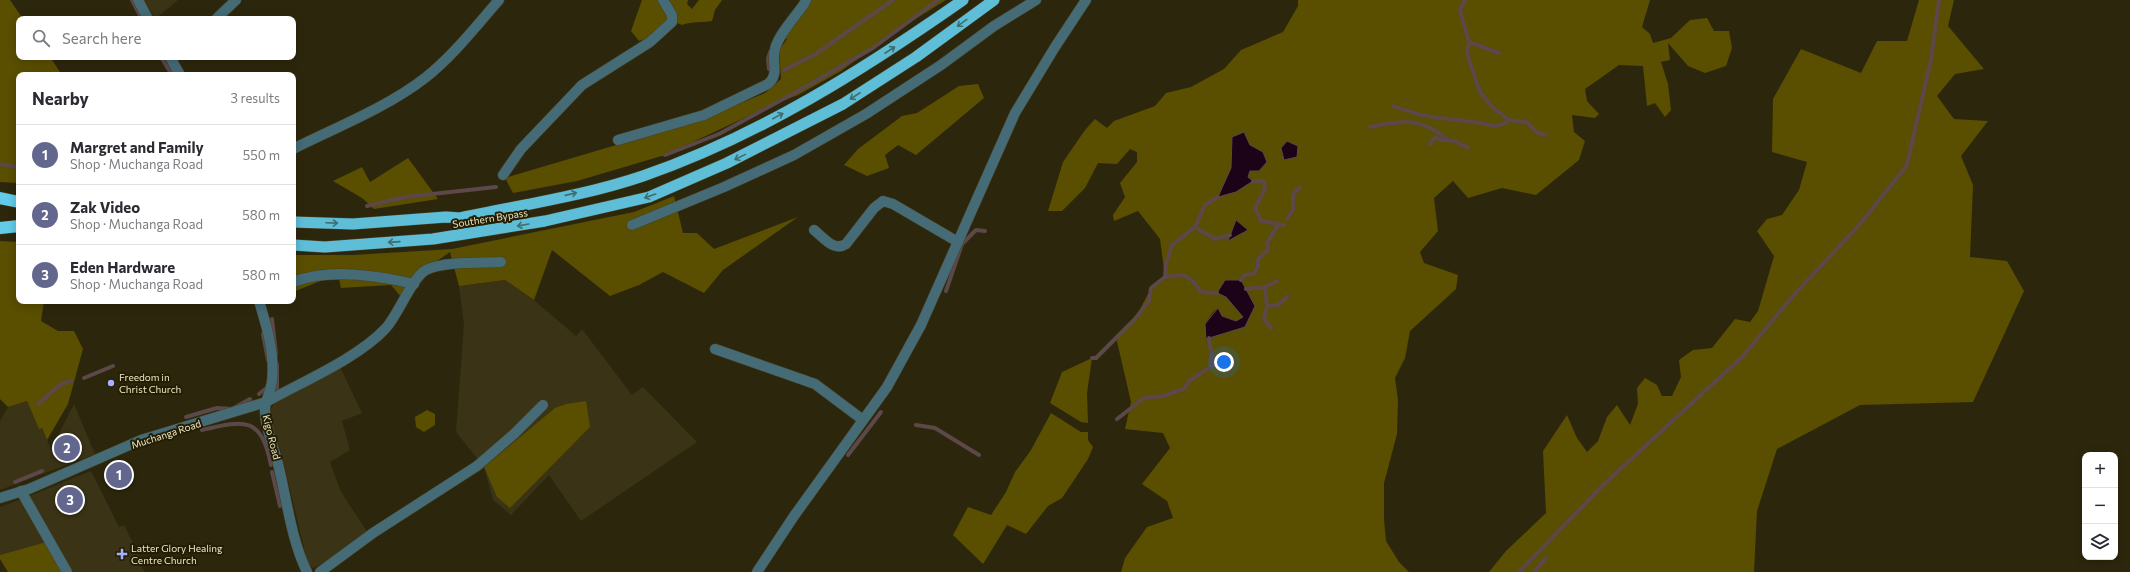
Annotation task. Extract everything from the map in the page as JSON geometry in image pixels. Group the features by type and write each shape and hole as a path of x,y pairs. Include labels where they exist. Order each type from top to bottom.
{"highway":[{"name":"Southern Bypass","path":"296,222 353,224 446,217 460,218 606,186 641,176 680,162 760,126 835,86 896,47 963,0"},
{"name":"Southern Bypass","path":"296,245 325,247 400,242 478,232 610,207 649,197 686,182 775,140 843,104 916,57 994,0"},
{"path":"0,198 16,201"},
{"path":"0,204 16,205"},
{"path":"0,222 16,223"},
{"path":"0,228 16,226"}],"street":[{"path":"138,0 146,16"},
{"path":"219,16 236,0"},
{"path":"296,147 402,94 426,77 453,52 499,0"},
{"path":"503,174 521,148 582,85 650,42 672,22 672,15 663,0"},
{"path":"618,140 704,116 768,84 773,80 775,73 775,49 806,0"},
{"path":"632,226 724,188 794,155 866,114 941,65 994,26 1036,0"},
{"path":"757,572 798,510 882,396 921,325 1015,114 1055,47 1086,0"},
{"path":"174,60 179,72"},
{"path":"814,230 834,247 841,248 846,244 874,208 883,201 893,204 958,242"},
{"name":"Muchanga Road","path":"0,498 21,491 141,440 266,402 329,369 373,340 391,322 414,284 424,271 442,264 501,262"},
{"path":"296,281 327,275 392,279 414,284"},
{"name":"Kigo Road","path":"262,304 268,329 273,368 272,384 266,402 266,418 280,470 296,547 307,572"},
{"path":"715,348 815,384 863,420"},
{"path":"320,572 373,533 477,466 514,434 543,405"},
{"path":"21,491 67,572"}],"shaded area":[{"path":"0,0 10,0 21,16 16,16 16,60 52,60 60,72 16,72 16,183 0,182"},
{"path":"144,0 178,0 159,16 153,16"},
{"path":"642,0 688,0 687,4 692,9 699,0 722,0 715,10 712,21 682,25 677,23 662,25 651,37 639,41 631,31"},
{"path":"801,0 946,0 888,36 841,71 798,95 774,104 665,155 577,181 513,193 505,178 694,122 765,93 781,79 779,50 787,39 779,32"},
{"path":"1298,0 1650,0 1642,27 1650,34 1653,43 1671,38 1690,20 1707,18 1714,31 1729,31 1732,48 1726,66 1705,73 1688,66 1668,43 1670,60 1661,62 1668,84 1671,110 1665,117 1655,103 1647,106 1643,66 1619,65 1585,89 1587,101 1599,114 1595,118 1572,115 1574,132 1585,141 1579,160 1536,195 1502,188 1468,198 1453,181 1434,198 1438,231 1420,252 1424,263 1458,275 1456,289 1410,331 1405,358 1395,378 1398,400 1397,434 1384,483 1384,519 1386,541 1399,562 1409,572 1121,572 1125,558 1147,527 1173,518 1167,501 1142,484 1170,448 1163,433 1125,429 1131,402 1116,337 1135,319 1151,288 1165,277 1160,239 1138,211 1114,221 1113,215 1125,197 1120,183 1137,162 1137,152 1130,149 1117,164 1098,163 1085,188 1062,211 1048,211 1063,162 1085,130 1095,119 1107,128 1114,121 1155,106 1166,93 1191,87 1224,69 1241,50 1283,32 1298,6","holes":["1250,145 1263,152 1247,177 1253,181 1218,197 1231,168","1226,297 1255,306 1245,326 1233,329 1205,324 1213,312 1218,308 1222,316 1236,321 1244,317"]},
{"path":"1919,0 1954,0 1948,26 1984,69 1955,74 1937,96 1954,119 1988,121 1961,156 1973,185 1970,257 2007,261 2024,291 1973,402 1860,405 1777,449 1757,511 1754,572 1489,572 1506,551 1546,513 1543,451 1567,415 1577,438 1587,452 1598,441 1607,417 1617,405 1630,425 1638,404 1637,388 1645,378 1657,385 1662,396 1672,396 1681,377 1679,360 1693,350 1712,348 1735,319 1750,322 1758,311 1774,256 1757,231 1767,219 1782,215 1799,190 1807,162 1772,152 1773,99 1801,49 1861,73 1877,41 1907,41"},
{"path":"978,84 984,98 916,155 898,145 885,155 889,168 867,176 844,165 858,149 902,116 917,113 959,86"},
{"path":"1244,132 1250,145 1263,152 1267,162 1259,171 1250,171 1248,177 1253,181 1236,192 1218,197 1231,168 1232,137"},
{"path":"1287,141 1298,146 1297,157 1284,160 1281,148"},
{"path":"408,158 438,199 374,209 362,198 333,181 362,167 370,182"},
{"path":"674,196 683,233 697,233 714,249 798,217 723,270 704,293 663,272 639,285 610,296 552,250 534,300 505,280 459,286 450,252 417,275 402,298 391,285 341,288 338,274 296,291 296,255 353,255 452,249 634,212"},
{"path":"1236,220 1248,230 1228,241"},
{"path":"0,241 16,242 16,304 44,304 41,321 58,331 74,331 83,349 68,404 47,440 42,428 39,429 27,401 8,407 0,399"},
{"path":"505,280 534,300 576,336 582,329 632,395 643,387 697,442 581,521 549,475 511,515 493,500 484,467 456,432 464,325 459,286"},
{"path":"1225,280 1241,280 1255,306 1245,327 1206,339 1205,324 1218,308 1222,316 1236,321 1243,317 1226,297 1217,293"},
{"path":"1092,358 1087,393 1088,423 1081,422 1050,403 1062,372"},
{"path":"340,367 362,413 342,421 350,450 330,462 341,492 368,533 342,555 313,568 308,563 280,448 270,426 269,412 277,398"},
{"path":"27,401 39,428 42,428 51,449 74,404 95,454 0,490 0,421 8,407"},
{"path":"586,401 590,427 510,508 497,497 484,467 555,408 566,404"},
{"path":"427,410 435,414 435,425 424,432 416,427 415,417"},
{"path":"1051,413 1081,432 1088,432 1088,440 1093,447 1088,459 1062,498 1048,506 1026,534 1007,525 983,564 953,535 968,507 991,515 1006,492 1015,472 1031,450"},
{"path":"91,471 119,527 124,525 143,563 140,565 145,572 73,572 27,497"},
{"path":"22,499 46,542 0,555 0,507"},
{"path":"46,542 63,572 8,572 0,559 0,555"}],"waterway":[{"path":"132,0 140,16"},
{"path":"784,70 814,55 893,0"},
{"path":"665,155 719,134 798,91 873,48 938,0"},
{"path":"1465,0 1460,10 1469,42 1467,54 1480,92 1491,106 1509,120 1526,122 1538,133 1546,135"},
{"path":"1519,572 1604,484 1743,356 1791,298 1861,223 1907,165 1931,59 1939,0"},
{"path":"1469,42 1499,53"},
{"path":"769,69 768,59 770,52"},
{"path":"163,60 170,72"},
{"path":"1393,106 1424,115 1492,126 1500,125 1509,120"},
{"path":"1370,127 1392,123 1411,122 1429,127 1448,140"},
{"path":"1430,144 1435,137 1441,140 1456,141 1461,145 1468,147"},
{"path":"0,164 16,167"},
{"path":"1253,181 1264,181 1265,189 1255,208 1261,221 1284,225"},
{"path":"367,206 405,197 496,187"},
{"path":"1287,219 1293,209 1293,194 1300,187"},
{"path":"1165,277 1166,264 1172,245 1195,227 1205,205 1218,197"},
{"path":"1241,280 1244,275 1254,274 1258,266 1258,259 1268,250 1267,243 1279,224"},
{"path":"1195,227 1215,239 1230,235"},
{"path":"946,291 962,244 976,230 985,231"},
{"path":"1092,358 1096,358 1135,319 1149,301 1151,288 1165,277 1183,275 1192,280 1201,292 1217,293"},
{"path":"1246,289 1265,287 1277,281"},
{"path":"1265,287 1267,306 1264,319 1271,328"},
{"path":"1267,306 1278,305 1288,296"},
{"path":"272,319 276,354"},
{"path":"263,334 268,360"},
{"path":"1117,419 1144,398 1163,396 1184,389 1189,381 1213,365 1209,338"},
{"path":"277,364 277,390"},
{"path":"84,378 113,366"},
{"path":"38,404 61,384 71,381"},
{"path":"259,394 269,386"},
{"path":"186,417 217,408 232,409 250,399"},
{"path":"848,455 881,412"},
{"path":"202,430 230,424 249,425 262,437 271,465"},
{"path":"916,425 935,428 979,455"},
{"path":"15,482 42,471"},
{"path":"272,472 280,506"},
{"path":"1534,572 1546,558"}],"place":[{"name":"Freedom in Christ Church","path":"111,383"},
{"name":"Zak Video","path":"67,448"},
{"name":"Margret and Family","path":"119,475"},
{"name":"Eden Hardware","path":"70,500"},
{"name":"Latter Glory Healing Centre Church","path":"122,554"}]}
